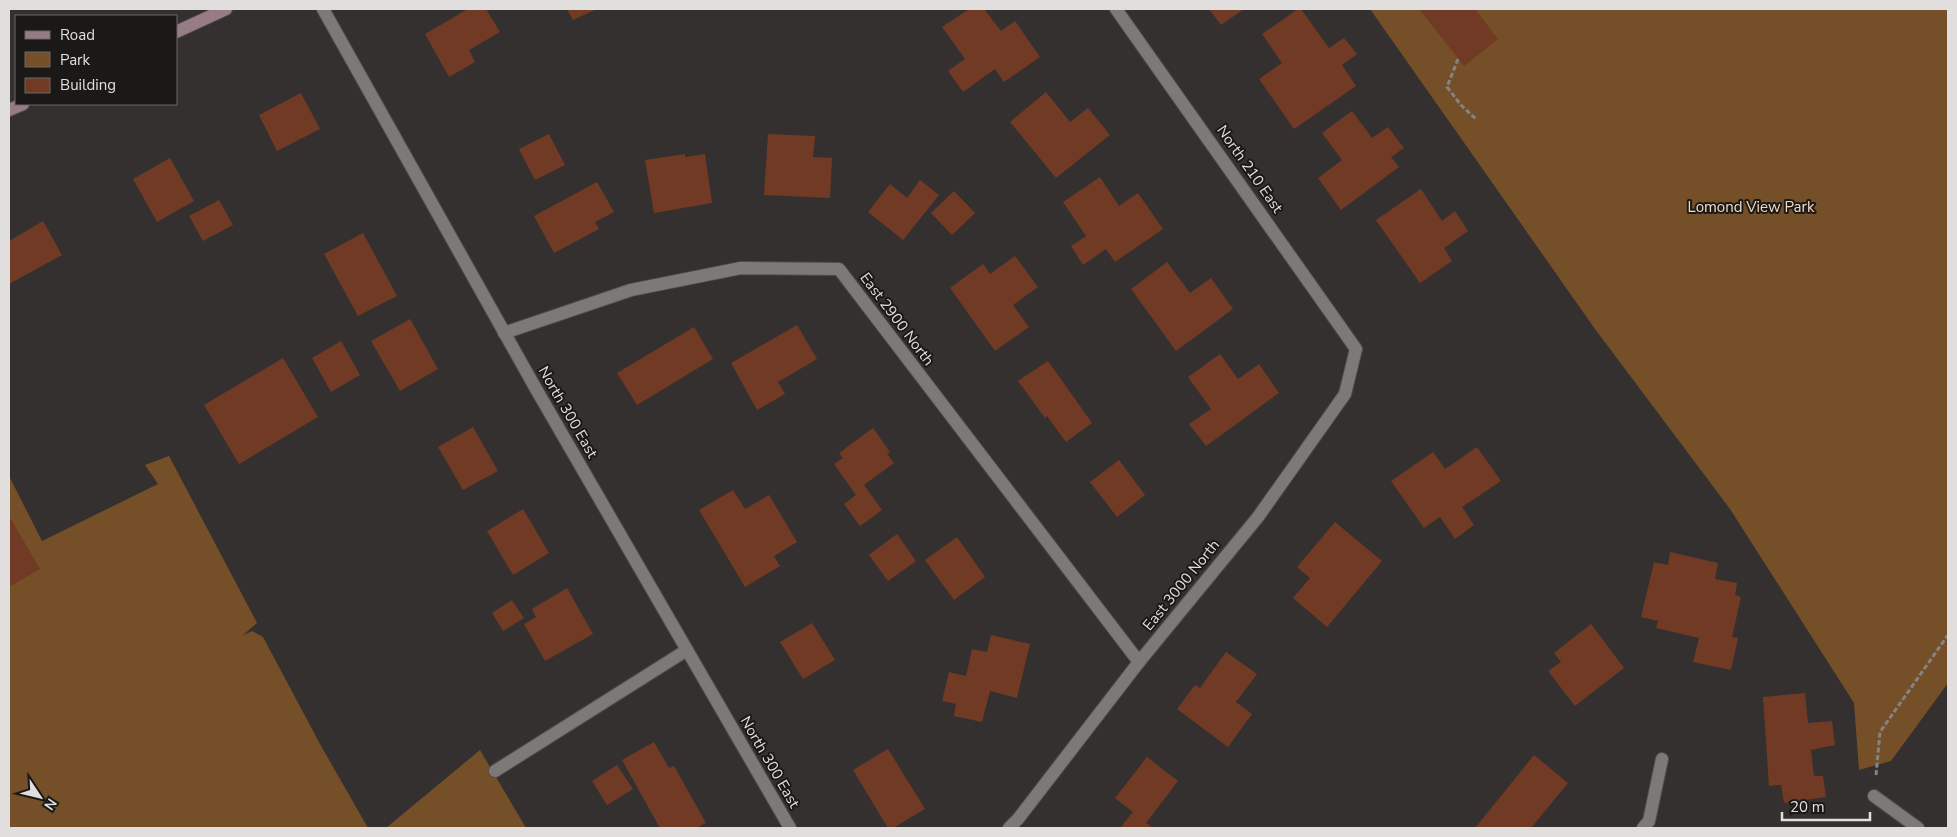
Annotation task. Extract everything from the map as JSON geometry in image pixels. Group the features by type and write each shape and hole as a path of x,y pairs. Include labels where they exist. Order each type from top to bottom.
{"main road":[{"path":"178,31 226,9"},
{"path":"9,110 21,105"}],"street":[{"name":"North 300 East","path":"323,9 504,333 790,828"},
{"name":"North 210 East","path":"1116,9 1356,349"},
{"name":"East 2900 North","path":"504,333 631,290 741,268 839,269 1139,662"},
{"name":"East 3000 North","path":"1008,828 1018,819 1139,662 1258,517 1345,394 1356,349"},
{"path":"495,771 687,650"},
{"path":"1643,828 1649,821 1662,758"},
{"path":"1874,796 1918,828"}],"path":[{"path":"1458,59 1447,87 1461,105 1477,120"},
{"path":"1874,796 1880,732 1948,635"}],"green space":[{"name":"Lomond View Park","path":"1370,9 1948,9 1948,683 1891,761 1859,770 1854,703 1730,509 1595,329"},
{"path":"169,456 257,623 242,636 252,631 263,637 320,744 368,828 9,828 9,476 42,541 158,484 145,465"},
{"path":"480,750 526,828 386,828"}],"building":[{"path":"468,9 486,9 500,32 469,50 475,62 449,77 425,34"},
{"path":"567,9 597,9 573,20"},
{"path":"969,9 984,9 1001,31 1015,21 1040,57 1004,82 995,69 963,92 948,71 965,59 942,27"},
{"path":"1209,9 1244,9 1221,25"},
{"path":"1298,9 1301,9 1329,48 1344,38 1357,54 1342,65 1356,86 1294,129 1259,79 1282,63 1262,34"},
{"path":"1419,9 1475,9 1498,39 1464,66"},
{"path":"1046,92 1070,122 1088,108 1110,135 1056,178 1010,122"},
{"path":"301,93 320,129 277,151 259,115"},
{"path":"1352,111 1372,138 1388,127 1404,148 1391,157 1399,167 1341,210 1318,178 1342,160 1322,133"},
{"path":"549,134 565,165 535,180 519,149"},
{"path":"768,134 815,136 813,157 832,158 830,198 764,195"},
{"path":"685,154 685,157 705,154 712,203 654,213 645,160"},
{"path":"170,158 194,201 157,222 133,179"},
{"path":"1100,177 1119,206 1138,193 1163,229 1115,262 1106,249 1083,265 1071,246 1086,236 1063,202"},
{"path":"920,180 939,195 903,240 868,212 890,184 907,198"},
{"path":"597,182 614,212 595,222 599,229 554,253 534,216"},
{"path":"1421,189 1442,221 1455,211 1468,231 1444,248 1452,261 1420,283 1376,220"},
{"path":"954,191 975,213 952,235 931,213"},
{"path":"219,200 233,225 203,241 189,216"},
{"path":"43,221 62,255 9,284 9,241"},
{"path":"363,233 397,296 358,316 324,254"},
{"path":"1015,256 1038,287 1013,305 1029,327 995,351 950,288 983,264 990,274"},
{"path":"1167,262 1190,293 1211,278 1233,309 1176,351 1131,289"},
{"path":"410,319 438,369 400,391 371,341"},
{"path":"797,325 817,359 778,382 785,394 757,410 731,363"},
{"path":"694,327 713,359 637,405 617,373"},
{"path":"341,341 360,375 331,392 312,358"},
{"path":"1220,354 1238,379 1259,364 1279,393 1206,446 1189,424 1211,409 1188,377"},
{"path":"283,358 318,417 239,464 204,405"},
{"path":"1048,361 1092,423 1066,442 1047,416 1045,418 1018,381"},
{"path":"473,427 498,471 463,490 438,447"},
{"path":"873,428 890,452 887,454 894,463 864,485 882,510 860,526 844,504 856,495 834,464 843,458 839,453"},
{"path":"1477,447 1501,481 1462,507 1474,525 1455,539 1440,517 1424,528 1391,481 1433,452 1445,469"},
{"path":"1119,460 1145,495 1117,517 1090,482"},
{"path":"733,490 745,509 769,495 797,542 774,556 780,566 745,587 699,510"},
{"path":"523,509 549,553 513,575 487,531"},
{"path":"9,516 40,569 9,587"},
{"path":"1335,522 1382,561 1327,627 1293,598 1310,578 1297,567"},
{"path":"897,534 916,561 888,581 869,555"},
{"path":"957,537 985,577 954,600 925,560"},
{"path":"1670,552 1718,563 1715,579 1737,583 1735,595 1741,597 1732,637 1738,638 1731,670 1693,662 1699,638 1656,628 1658,621 1641,617 1654,562 1668,565"},
{"path":"567,588 593,634 545,661 524,624 536,617 532,609"},
{"path":"512,600 524,618 503,631 492,613"},
{"path":"812,623 835,660 803,679 780,642"},
{"path":"1591,624 1624,668 1575,706 1548,671 1561,662 1554,653"},
{"path":"991,635 1030,644 1017,698 990,691 982,722 954,716 956,704 942,701 949,672 966,676 972,649 987,652"},
{"path":"1226,652 1257,674 1236,702 1252,714 1228,747 1177,709 1195,685 1200,688"},
{"path":"1805,693 1808,723 1832,721 1835,745 1811,750 1814,776 1823,776 1826,797 1784,803 1781,785 1769,786 1763,697"},
{"path":"654,742 669,768 674,766 706,823 696,828 660,828 622,760"},
{"path":"888,749 925,809 893,828 888,828 853,770"},
{"path":"1534,755 1568,783 1531,828 1475,828"},
{"path":"1147,757 1178,781 1146,823 1153,828 1120,828 1133,812 1115,798"},
{"path":"617,765 633,789 607,805 592,781"}]}
